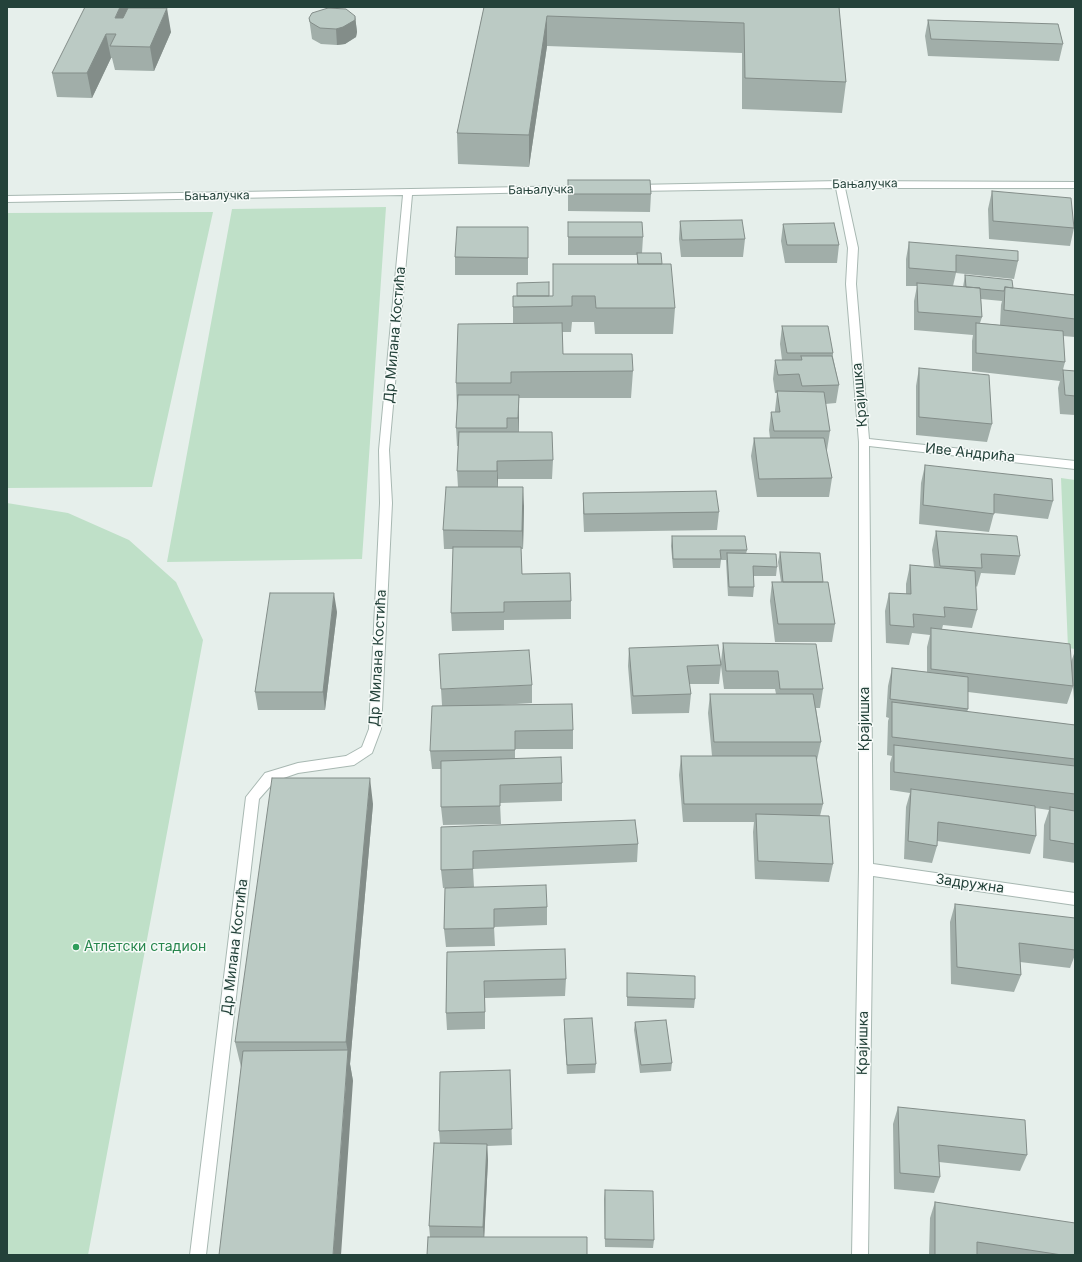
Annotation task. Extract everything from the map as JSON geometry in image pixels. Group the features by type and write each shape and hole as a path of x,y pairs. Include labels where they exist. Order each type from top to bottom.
{"street":[{"name":"Бањалучка","path":"625,188 840,184 1075,185"},
{"name":"Крајишка","path":"840,184 853,248 851,284 864,442 866,869 860,1255"},
{"name":"Бањалучка","path":"7,199 593,189"},
{"name":"Др Милана Костића","path":"198,1255 253,797 270,777 298,768 348,761 367,750 375,730 386,503 384,450 408,193"},
{"name":"Иве Андрића","path":"864,442 1075,464"},
{"name":"Задружна","path":"866,869 1075,899"}],"green space":[{"path":"386,207 362,559 167,562 232,209"},
{"path":"213,212 152,487 7,488 7,213"},
{"path":"1061,478 1075,480 1075,649 1068,648"},
{"name":"Атлетски стадион","path":"7,503 68,513 129,540 176,582 203,640 88,1255 7,1255"}],"building":[{"path":"85,7 120,7 115,18 123,18 128,8 167,8 150,47 110,46 116,34 106,34 87,73 52,73"},
{"path":"484,7 839,7 846,82 745,78 744,23 547,16 529,135 457,133"},
{"path":"328,8 346,9 355,16 355,20 336,29 320,28 310,22 309,18 312,13"},
{"path":"928,20 1058,24 1063,44 931,39"},
{"path":"568,180 650,180 651,194 568,194"},
{"path":"992,191 1071,198 1074,228 993,221"},
{"path":"742,220 745,239 682,240 680,221"},
{"path":"568,222 642,222 643,237 568,237"},
{"path":"834,223 839,245 787,245 783,224"},
{"path":"457,227 528,227 528,258 455,257"},
{"path":"909,242 1018,251 1018,261 956,255 956,272 909,268"},
{"path":"637,253 661,253 662,264 638,264"},
{"path":"553,264 671,264 675,308 596,308 595,296 572,296 572,306 513,307 513,296 553,296"},
{"path":"965,275 1012,280 1013,288 1005,287 1004,291 966,287"},
{"path":"549,282 549,296 517,296 517,283"},
{"path":"917,283 980,288 982,317 918,312"},
{"path":"1005,287 1075,295 1075,319 1004,310"},
{"path":"562,323 563,354 632,354 633,371 511,372 511,383 456,383 458,324"},
{"path":"976,323 1063,331 1065,362 976,353"},
{"path":"782,326 828,326 833,353 787,353"},
{"path":"801,356 832,356 839,385 802,386 799,374 778,375 775,360 802,360"},
{"path":"919,368 989,375 992,424 919,417"},
{"path":"1063,370 1075,371 1075,396 1065,395"},
{"path":"777,391 824,392 830,431 774,431 771,412 780,412"},
{"path":"458,395 519,395 518,418 507,418 507,428 456,428"},
{"path":"459,432 552,432 553,460 497,461 497,471 457,471"},
{"path":"754,438 824,438 832,478 759,479"},
{"path":"925,465 1052,479 1053,501 994,494 994,514 923,505"},
{"path":"446,487 523,487 522,531 443,530"},
{"path":"716,491 719,512 584,514 583,493"},
{"path":"936,531 1017,536 1020,556 981,554 982,568 940,566"},
{"path":"672,536 745,536 747,550 720,550 721,559 673,559"},
{"path":"453,547 521,547 522,574 570,573 571,601 504,602 504,612 451,613"},
{"path":"780,552 820,553 823,582 783,582"},
{"path":"727,553 776,554 777,567 753,566 754,587 729,587"},
{"path":"910,565 975,571 977,610 944,607 945,617 913,614 914,627 890,625 889,593 911,594"},
{"path":"772,582 828,582 835,624 778,624"},
{"path":"270,593 334,593 323,692 255,692"},
{"path":"931,628 1070,644 1073,686 931,669"},
{"path":"723,643 816,644 823,689 780,689 778,671 726,671"},
{"path":"718,645 721,665 687,666 691,694 633,696 629,648"},
{"path":"529,650 532,685 441,689 439,654"},
{"path":"892,668 968,677 968,709 890,699"},
{"path":"710,694 813,694 821,742 714,742"},
{"path":"892,702 1075,725 1075,759 892,737"},
{"path":"572,704 573,730 515,731 515,750 430,751 432,706"},
{"path":"894,745 1075,766 1075,794 894,772"},
{"path":"681,756 816,756 823,804 684,804"},
{"path":"561,757 562,783 500,785 500,806 441,807 441,761"},
{"path":"272,778 370,778 346,1042 235,1042"},
{"path":"911,789 1035,806 1036,836 938,822 937,846 908,841"},
{"path":"1050,807 1075,811 1075,844 1050,840"},
{"path":"756,814 829,816 833,864 758,861"},
{"path":"635,820 638,844 473,851 473,869 441,870 441,827"},
{"path":"546,885 547,907 494,909 494,928 444,929 445,888"},
{"path":"955,904 1075,918 1075,950 1019,943 1021,975 957,967"},
{"path":"565,949 566,979 484,981 485,1012 446,1013 447,952"},
{"path":"627,973 695,976 695,999 627,997"},
{"path":"592,1018 596,1064 567,1065 564,1019"},
{"path":"666,1020 672,1063 641,1065 635,1022"},
{"path":"348,1050 333,1255 219,1255 243,1051"},
{"path":"510,1070 512,1129 439,1131 440,1072"},
{"path":"898,1107 1025,1120 1027,1155 938,1145 940,1177 900,1173"},
{"path":"434,1143 487,1144 483,1227 429,1226"},
{"path":"605,1190 653,1191 654,1240 605,1239"},
{"path":"935,1202 1075,1223 1075,1255 1062,1255 977,1242 977,1255 935,1255"},
{"path":"428,1237 587,1237 587,1255 427,1255"}],"place":[{"name":"Атлетски стадион","path":"76,947"}]}
